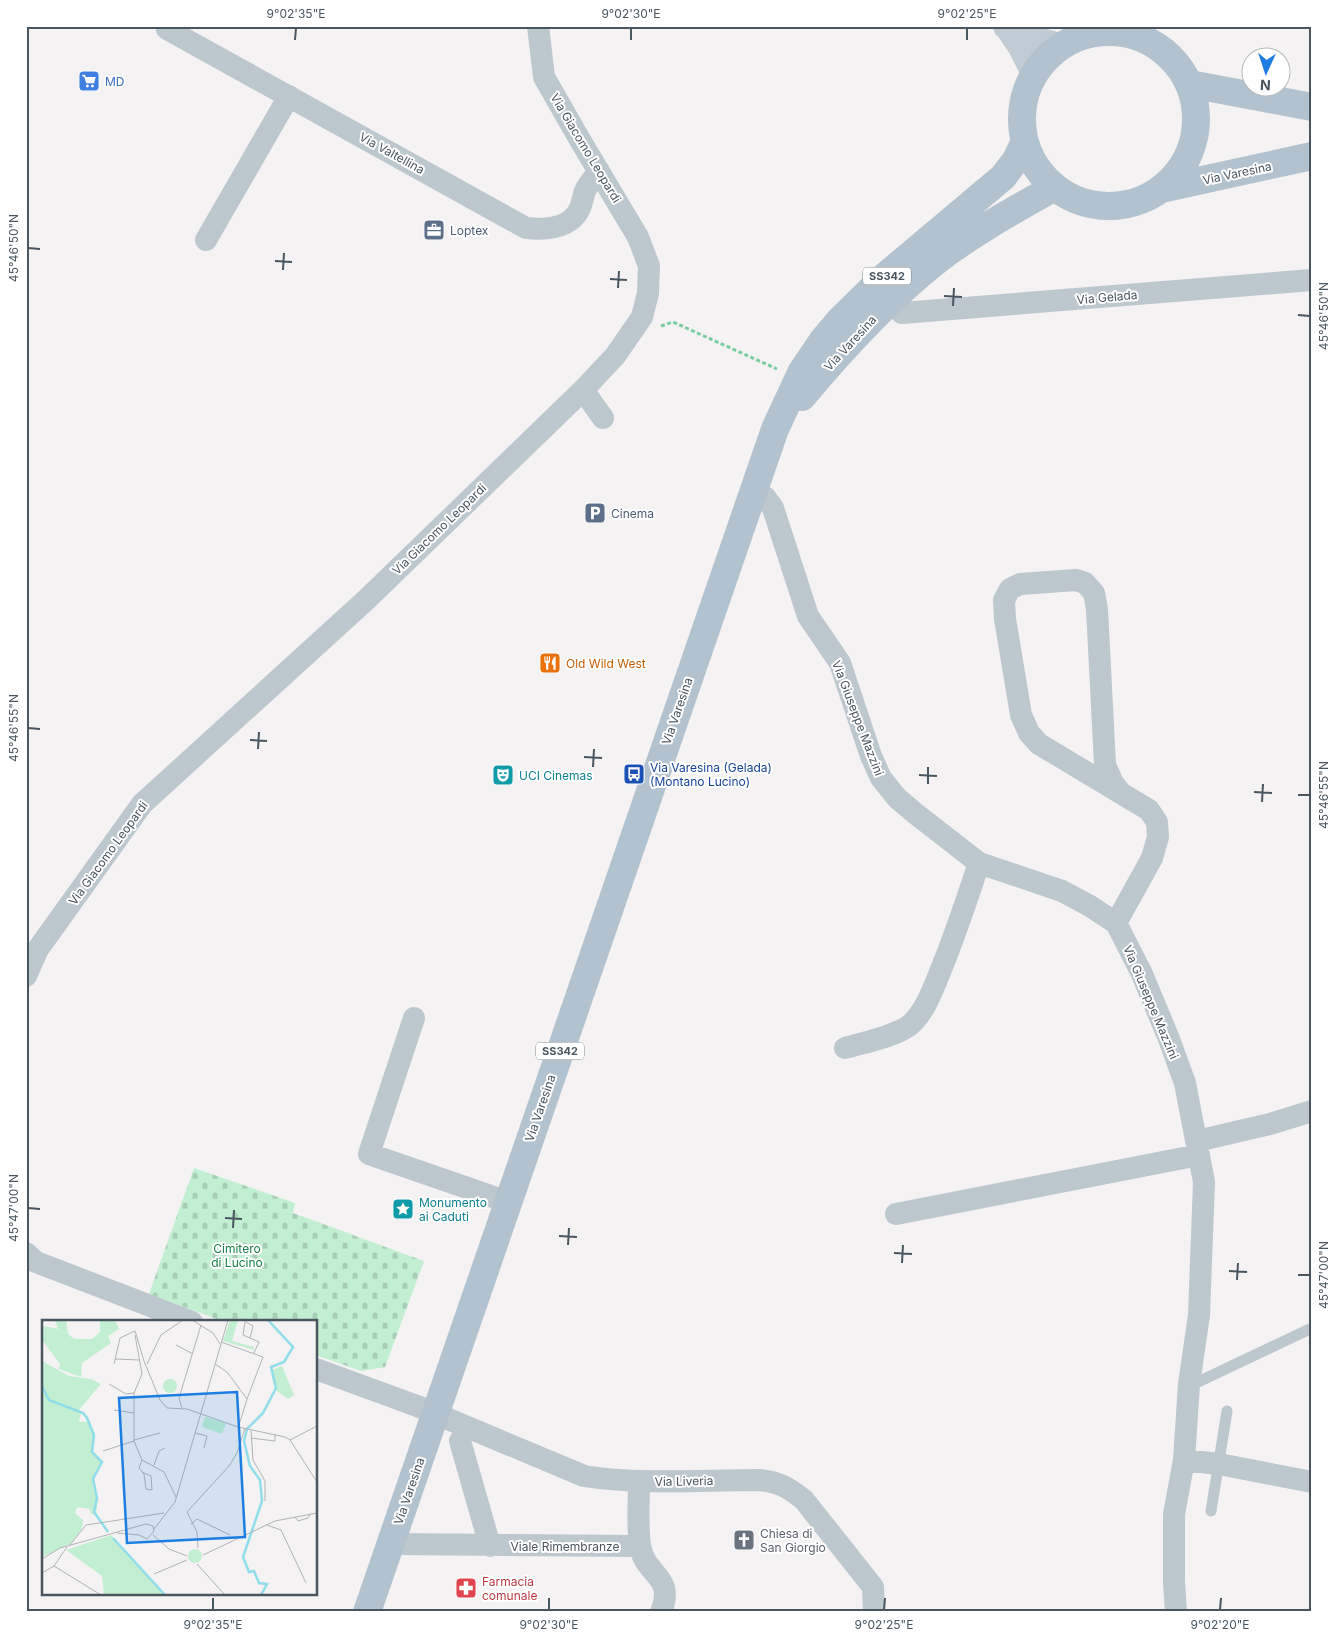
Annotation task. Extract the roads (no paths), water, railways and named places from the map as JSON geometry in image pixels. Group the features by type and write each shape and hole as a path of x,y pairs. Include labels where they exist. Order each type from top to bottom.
{"main road":[{"path":"1108,32 1144,38 1174,59 1190,84 1197,114 1189,156 1161,189 1139,200 1110,206 1086,204 1055,187 1037,170 1024,143 1020,111 1034,71 1059,47 1080,38 1108,32"},
{"path":"1190,84 1312,106"},
{"name":"Via Varesina","path":"775,429 802,370 840,320 883,278 1003,176 1016,160 1024,143"},
{"name":"Via Varesina","path":"1161,189 1312,156"},
{"name":"Via Varesina","path":"775,429 866,324 934,264 1010,213 1055,187"},
{"name":"SS342","path":"753,491 775,429"},
{"name":"Via Varesina","path":"367,1612 753,491"}],"street":[{"name":"Via Giacomo Leopardi","path":"26,976 38,949 142,804 366,600 583,390 615,356 642,317 648,293 649,266 638,237 544,77 538,26"},
{"name":"Via Valtellina","path":"165,27 526,228 548,229 569,221 578,211 586,189 599,171"},
{"path":"1009,28 1028,38 1059,47"},
{"path":"1009,28 1022,47 1034,71"},
{"path":"206,240 289,96"},
{"name":"Via Gelada","path":"902,313 1312,280"},
{"path":"583,390 603,418"},
{"name":"Via Giuseppe Mazzini","path":"753,491 765,498 773,508 808,616 840,663 871,756 881,778 897,798 979,863 1062,891 1116,922 1142,974 1169,1039 1185,1083 1204,1182 1199,1315 1189,1384 1184,1460 1174,1514 1176,1612"},
{"path":"1116,922 1152,858 1158,837 1157,822 1149,810 1039,744 1029,734 1021,715 1005,619 1004,600 1010,590 1020,584 1076,580 1085,583 1094,593 1098,608 1103,746 1106,765 1121,793"},
{"path":"845,1048 890,1035 910,1025 922,1011 946,958 979,863"},
{"path":"414,1018 369,1154 508,1202"},
{"path":"896,1214 1198,1148 1312,1111"},
{"path":"29,1259 187,1320"},
{"name":"Via Liveria","path":"318,1370 435,1414 584,1476 639,1482 759,1480 777,1482 804,1500 873,1587 874,1612"},
{"path":"460,1441 490,1546"},
{"path":"1184,1460 1219,1464 1312,1482"},
{"path":"639,1482 640,1546 645,1561 666,1589 665,1603 661,1612"},
{"name":"Viale Rimembranze","path":"390,1544 640,1546"}],"lane":[{"path":"1189,1384 1198,1382 1312,1328"},
{"path":"1212,1511 1227,1411"}],"place":[{"name":"MD","path":"89,81"},
{"name":"Loptex","path":"434,230"},
{"name":"Cinema","path":"595,513"},
{"name":"Old Wild West","path":"550,663"},
{"name":"Via Varesina (Gelada) (Montano Lucino)","path":"634,774"},
{"name":"UCI Cinemas","path":"503,775"},
{"name":"Monumento ai Caduti","path":"403,1209"},
{"name":"Chiesa di San Giorgio","path":"744,1540"},
{"name":"Farmacia comunale","path":"466,1588"}],"park label":[{"name":"Cimitero di Lucino","path":"237,1255"}]}
